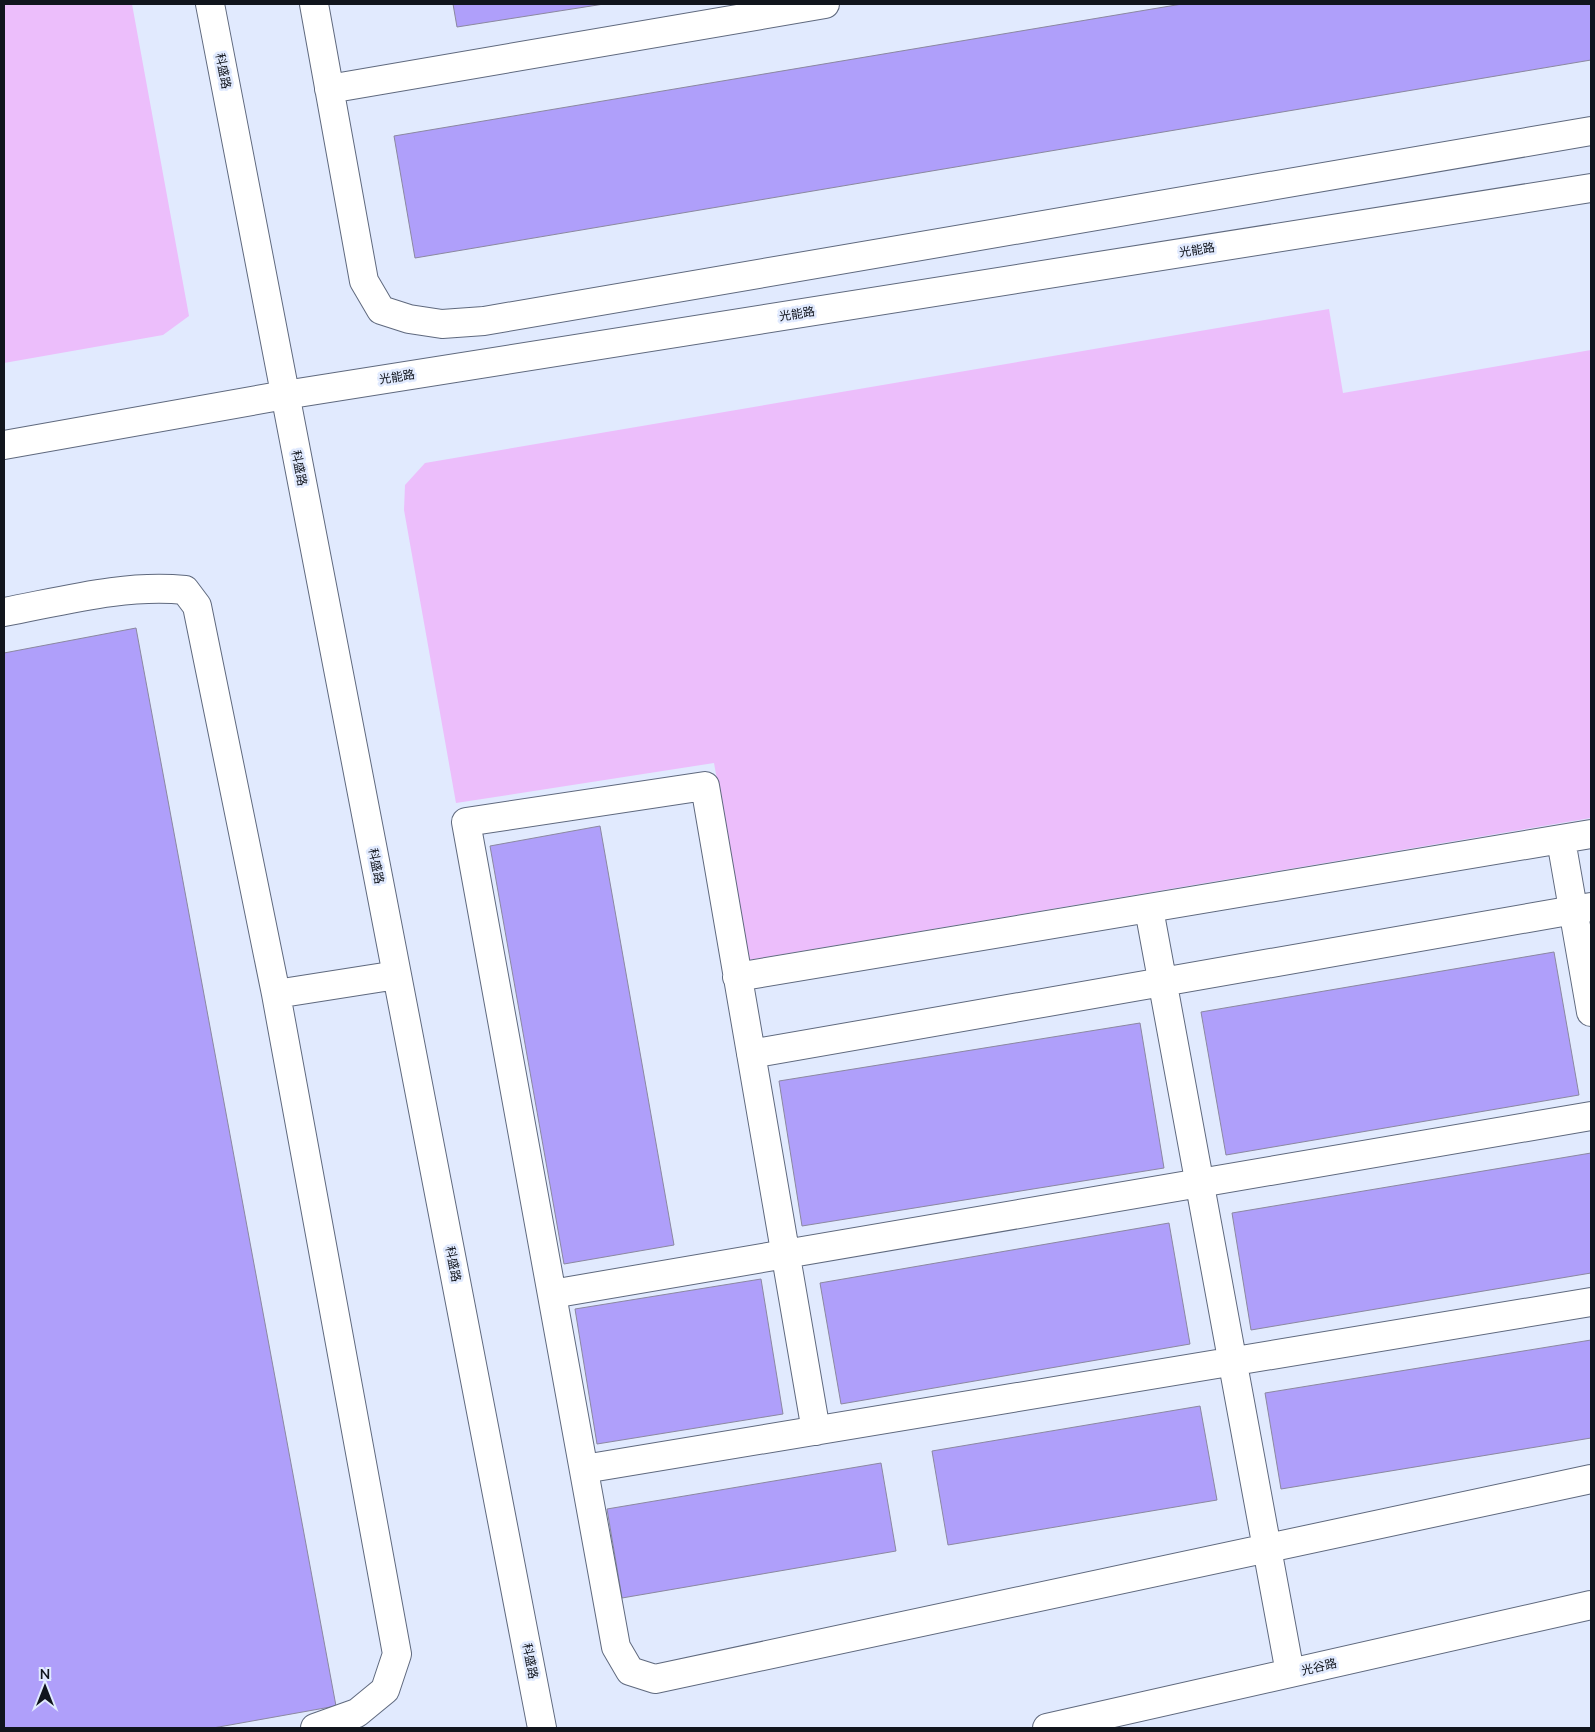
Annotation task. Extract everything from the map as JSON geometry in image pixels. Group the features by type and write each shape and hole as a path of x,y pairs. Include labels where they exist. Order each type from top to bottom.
{"street":[{"name":"科盛路","path":"210,4 542,1728"},
{"path":"314,4 364,282 380,310 409,319 442,324 484,321 1591,131"},
{"path":"329,89 825,4"},
{"name":"光能路","path":"4,445 285,395 1591,188"},
{"path":"4,612 124,590 158,587 185,590 197,606 276,994 397,1654 385,1690 357,1713 315,1728"},
{"path":"816,1431 705,786 466,822 616,1647 630,1671 654,1679 1591,1478"},
{"path":"737,977 1591,834"},
{"path":"1561,840 1582,909 1591,1012"},
{"path":"1149,909 1290,1673"},
{"path":"751,1054 1163,984 1582,909"},
{"path":"276,994 397,975"},
{"path":"552,1294 1591,1116"},
{"path":"584,1469 1591,1302"},
{"name":"光谷路","path":"1047,1728 1591,1605"}],"shaded area":[{"path":"4,4 132,4 189,316 163,335 4,363"},
{"path":"1329,309 1343,393 1591,350 1591,818 749,960 714,763 456,803 404,510 405,485 425,463"}],"building":[{"path":"453,4 604,4 457,27"},
{"path":"1182,4 1591,4 1591,60 415,258 394,136"},
{"path":"136,628 336,1706 213,1728 4,1728 4,653"},
{"path":"600,826 674,1245 564,1264 490,846"},
{"path":"1554,952 1579,1095 1226,1155 1201,1012"},
{"path":"1140,1023 1164,1168 802,1226 779,1081"},
{"path":"1591,1153 1591,1273 1251,1330 1232,1213"},
{"path":"1169,1223 1190,1344 841,1404 820,1283"},
{"path":"761,1279 783,1414 597,1444 575,1309"},
{"path":"1591,1340 1591,1438 1281,1489 1265,1393"},
{"path":"1200,1406 1217,1500 948,1545 932,1451"},
{"path":"881,1463 896,1551 622,1598 607,1509"}]}
